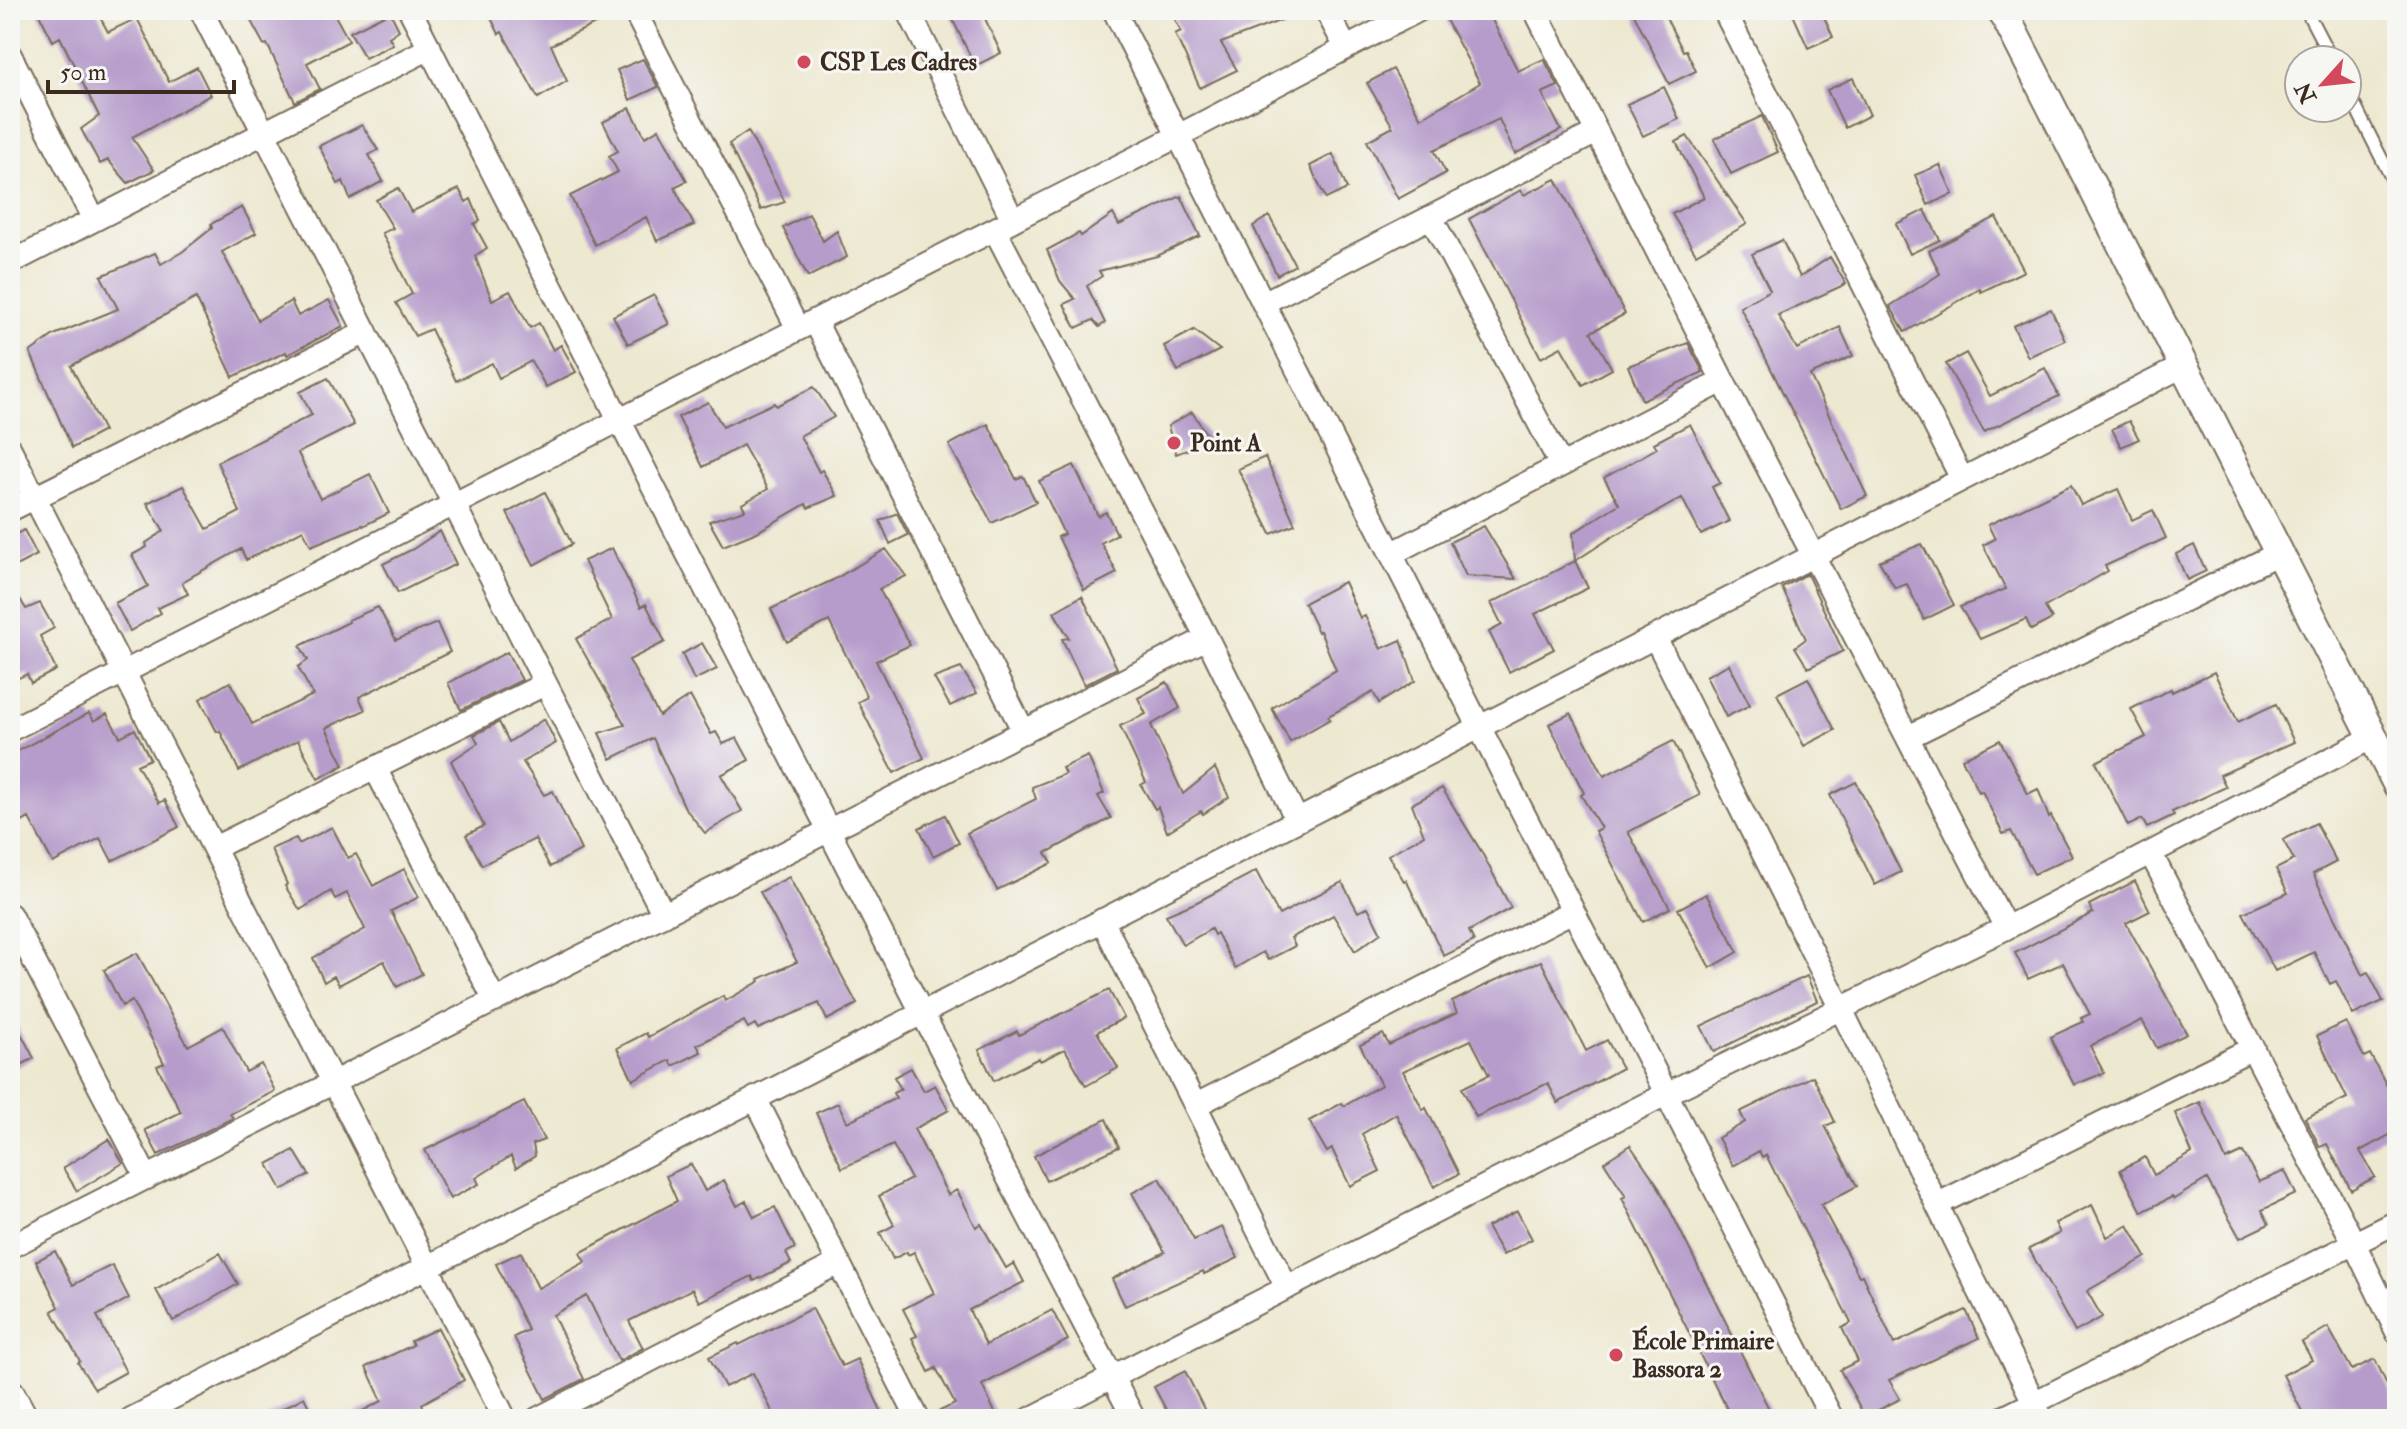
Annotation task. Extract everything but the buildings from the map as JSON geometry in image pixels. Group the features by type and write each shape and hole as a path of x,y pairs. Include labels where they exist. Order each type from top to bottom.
{"street":[{"path":"201,10 664,915"},
{"path":"410,10 922,1013 1134,1419"},
{"path":"634,10 807,325 1024,732"},
{"path":"908,10 1004,225 1297,820"},
{"path":"1114,10 1832,1419"},
{"path":"1326,10 1346,48"},
{"path":"10,730 1004,225 1419,10"},
{"path":"1535,10 2006,928"},
{"path":"1724,10 1962,479"},
{"path":"2002,10 2397,784"},
{"path":"10,263 430,48"},
{"path":"10,55 94,220"},
{"path":"1263,303 1597,132"},
{"path":"1431,217 1561,465"},
{"path":"10,510 366,332"},
{"path":"131,1419 2183,366"},
{"path":"1391,554 1723,381"},
{"path":"10,449 505,1419"},
{"path":"1908,737 2279,553"},
{"path":"1655,637 2038,1411"},
{"path":"10,1247 1207,638"},
{"path":"214,848 545,684"},
{"path":"1030,1419 1666,1094 2006,928 2373,737"},
{"path":"375,768 495,1001"},
{"path":"2151,854 2354,1243 2397,1332"},
{"path":"1196,1105 1573,911"},
{"path":"10,915 147,1178"},
{"path":"1102,920 1287,1288"},
{"path":"1938,1204 2253,1048"},
{"path":"755,1098 918,1419"},
{"path":"2001,1419 2038,1411 2397,1222"},
{"path":"537,1419 838,1263"},
{"path":"10,1393 24,1419"}],"lane":[{"path":"2306,10 2324,44"},
{"path":"2363,122 2397,189"}],"place":[{"name":"CSP Les Cadres","path":"804,62"},
{"name":"Point A","path":"1174,443"},
{"name":"École Primaire Bassora 2","path":"1616,1355"}]}
